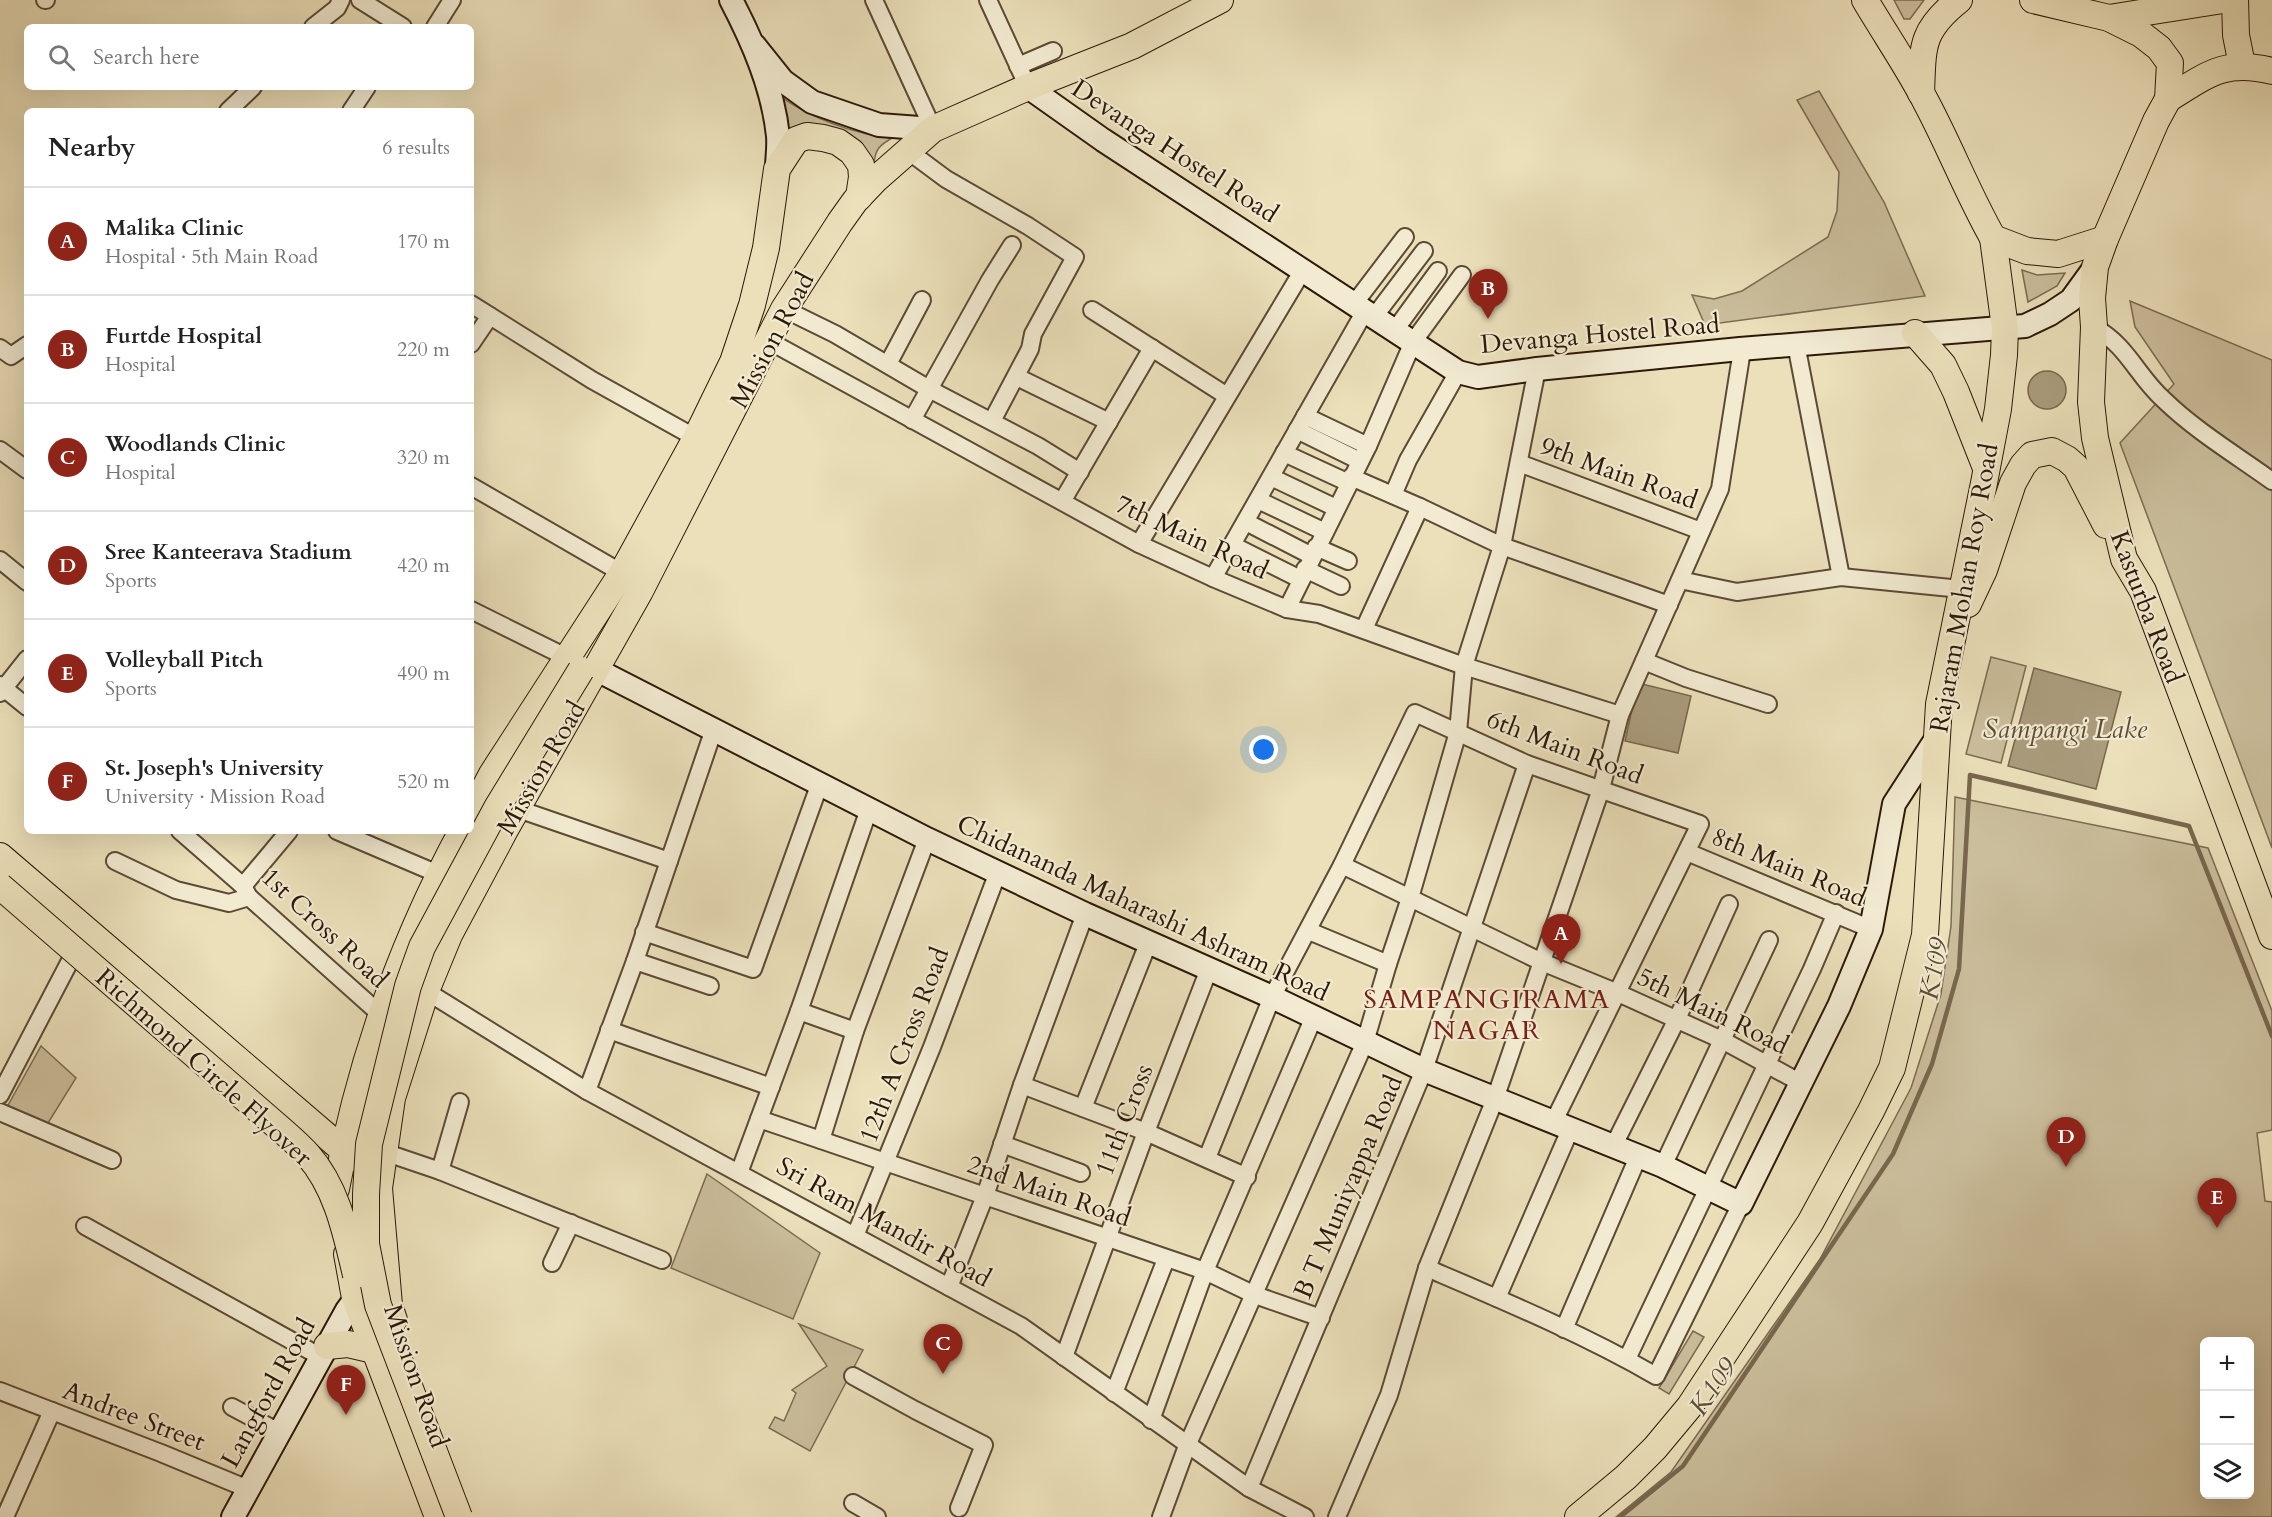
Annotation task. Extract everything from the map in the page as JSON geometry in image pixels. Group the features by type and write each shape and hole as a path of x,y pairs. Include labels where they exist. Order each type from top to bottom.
{"main road":[{"name":"Mission Road","path":"611,644 784,309 840,222 859,197 933,129 1023,76 1132,46 1220,0"},
{"name":"Rajaram Mohan Roy Road","path":"1578,1517 1626,1477 1655,1448 1689,1406 1810,1223 1871,1112 1892,1068 1925,935 1939,704 1998,409 2005,328 1993,238 1921,93 1865,0"},
{"path":"1921,93 1922,58 1928,34 1935,21 1959,0"},
{"path":"2033,0 2109,18 2141,33 2167,57 2170,63 2168,99"},
{"path":"2109,18 2223,0"},
{"path":"2235,0 2236,35 2242,65"},
{"path":"2168,99 2212,72 2242,65 2272,71"},
{"name":"Kasturba Road","path":"2168,99 2156,121 2105,239 2096,267 2092,298 2094,327 2091,402 2095,438 2124,559 2143,591 2272,936"},
{"name":"Mission Road","path":"467,1517 445,1463 389,1305 381,1171 392,1098 426,991 449,935 518,809 622,573 696,438 733,362 752,304 766,248 777,169 796,140 807,136 838,142 852,152 861,165 859,197"},
{"path":"1993,238 2027,251 2058,254 2105,239"},
{"path":"1915,333 1943,365 1986,468"},
{"path":"1953,633 1984,570 2013,483 2022,465 2032,455 2052,451 2076,467 2124,559"},
{"name":"Richmond Circle Flyover","path":"459,1517 378,1305 366,1244 369,1144 408,986 439,912 498,806 582,666 591,654 611,644"},
{"name":"Mission Road","path":"474,808 492,774 582,666"},
{"name":"Mission Road","path":"438,1517 355,1298 336,1189 343,1149 380,1014 438,874 460,834"},
{"path":"0,856 343,1149 381,1171"},
{"name":"Richmond Circle Flyover","path":"0,875 303,1136 325,1161 342,1191 366,1244"},
{"name":"Richmond Circle Flyover","path":"0,886 284,1132 308,1155 318,1169 344,1222 364,1310 379,1356 444,1517"},
{"path":"0,898 336,1189 381,1171"},
{"path":"324,1352 348,1344 374,1350"}],"street":[{"path":"318,24 337,8 341,0"},
{"path":"360,0 398,24"},
{"path":"437,24 452,0"},
{"path":"732,0 755,46 770,98 778,136 777,169"},
{"path":"755,46 783,81 812,102 879,125 933,129 874,0"},
{"path":"988,0 1023,76 1053,51"},
{"name":"Devanga Hostel Road","path":"1023,76 1103,140 1458,372 1478,377 1740,349 1915,333 2025,326 2050,314 2071,300 2096,267"},
{"path":"231,108 250,90"},
{"path":"353,108 366,90"},
{"path":"908,150 946,179 1028,225 1074,256 1033,334 1030,349 1017,377 992,421"},
{"path":"1213,578 1405,237"},
{"path":"912,420 1012,245"},
{"path":"1365,311 1425,251"},
{"path":"1139,544 1303,270"},
{"path":"1287,609 1364,454 1404,336 1438,271"},
{"path":"1404,336 1462,275"},
{"path":"888,364 922,300"},
{"path":"474,306 592,380 696,438"},
{"path":"784,309 1038,446 1080,472"},
{"path":"1092,310 1227,396"},
{"path":"474,340 490,316"},
{"path":"2094,327 2111,337 2120,346 2162,399 2272,481"},
{"name":"7th Main Road","path":"769,341 1063,500 1139,544 1213,578 1287,609 1319,614 1464,666 1620,715"},
{"path":"1796,344 1841,577"},
{"path":"0,348 11,356 24,347"},
{"path":"1063,500 1152,348"},
{"path":"1337,1517 1389,1395 1427,1268 1495,1099 1601,789 1620,715 1720,489 1742,350 1740,349"},
{"path":"1161,1517 1187,1446 1365,1041 1410,898 1458,732 1464,666 1502,546 1537,369"},
{"path":"1394,495 1408,460 1458,372"},
{"path":"1017,377 1109,422"},
{"path":"1301,423 1364,454"},
{"path":"0,450 24,468"},
{"path":"1284,453 1394,495 1502,546 1669,605"},
{"name":"9th Main Road","path":"1518,463 1701,531"},
{"path":"1271,477 1336,508"},
{"path":"474,488 622,573"},
{"path":"1258,500 1324,532"},
{"path":"1364,630 1420,507"},
{"path":"1246,522 1341,586"},
{"path":"1232,545 1308,563 1348,561"},
{"path":"0,561 24,580"},
{"path":"1680,580 1737,591 1841,577 1961,589"},
{"path":"474,612 582,666"},
{"path":"1644,661 1686,678 1768,704"},
{"path":"24,662 1,689 24,705"},
{"name":"Chidananda Maharashi Ashram Road","path":"582,666 714,729 927,839 1085,914 1272,997 1313,1019 1424,1070 1663,1166 1741,1204"},
{"name":"6th Main Road","path":"1342,865 1415,712 1527,764 1700,824 1687,852"},
{"path":"587,1090 635,961 714,729"},
{"path":"1427,1268 1564,1329 1627,1359 1656,1376 1839,1006 1871,929 1894,804 1936,739"},
{"name":"B T Muniyappa Road","path":"1249,1488 1424,1070 1527,764"},
{"path":"644,932 753,969 820,783"},
{"path":"518,809 669,861"},
{"path":"739,1173 799,1011 869,809"},
{"name":"1st Cross Road","path":"183,834 380,1014"},
{"path":"115,861 176,890 229,903 246,892 287,834"},
{"path":"344,834 438,874"},
{"path":"821,1140 855,1031 927,839"},
{"path":"1497,1298 1562,1126 1618,993 1687,852"},
{"name":"8th Main Road","path":"1687,852 1871,929"},
{"path":"1207,1158 1272,997 1342,865"},
{"name":"5th Main Road","path":"1342,865 1542,963 1618,993 1722,1040 1801,1083"},
{"name":"12th A Cross Road","path":"855,1236 932,1047 998,872"},
{"path":"1613,1147 1677,1019 1730,904"},
{"path":"1627,1359 1836,913"},
{"path":"949,1287 986,1196 1022,1085 1085,914"},
{"path":"1308,931 1388,964"},
{"path":"1663,1166 1768,940"},
{"path":"1083,1108 1149,941"},
{"path":"0,1095 70,961"},
{"path":"635,961 710,986"},
{"name":"11th Cross","path":"1064,1357 1146,1132 1209,969"},
{"name":"Sri Ram Mandir Road","path":"426,991 587,1090 1021,1326 1249,1488 1305,1517"},
{"path":"799,1011 855,1031"},
{"path":"1151,1420 1205,1272 1313,1019"},
{"path":"609,1030 771,1087"},
{"path":"1022,1085 1146,1132 1247,1177"},
{"path":"440,1172 460,1102"},
{"path":"0,1112 112,1160"},
{"name":"2nd Main Road","path":"759,1119 1205,1272 1255,1295 1321,1318"},
{"path":"1002,1144 1082,1173"},
{"path":"1564,1329 1638,1157"},
{"path":"381,1171 440,1172 662,1260"},
{"path":"552,1263 571,1223"},
{"path":"85,1226 324,1352"},
{"path":"1114,1394 1166,1259"},
{"name":"Langford Road","path":"233,1517 355,1298 386,1262"},
{"path":"853,1376 984,1445 961,1514"},
{"name":"Andree Street","path":"0,1391 183,1461 248,1489"},
{"path":"232,1407 279,1432"},
{"path":"5,1517 52,1411"},
{"path":"853,1503 877,1517"}],"shaded area":[{"path":"1894,0 1924,0 1910,19 1904,19"},
{"path":"1819,91 1884,202 1925,296 1705,325 1692,295 1714,299 1742,291 1828,237 1837,211 1839,172 1797,100"},
{"path":"778,95 832,124 862,133 892,138 879,148 874,164 788,138"},
{"path":"2022,270 2037,275 2065,273 2057,286 2028,302"},
{"path":"2130,301 2272,360 2272,848 2120,443 2174,384 2135,327"},
{"path":"1991,657 2026,666 2001,763 1966,754"},
{"path":"1955,797 2208,848 2272,1011 2272,1130 2257,1133 2265,1201 2272,1202 2272,1517 1616,1517 1671,1472 1820,1259 1911,1088 1941,994 1951,926"},
{"path":"41,1046 76,1078 48,1123 7,1107"},
{"path":"707,1174 820,1253 793,1319 671,1268"},
{"path":"799,1324 863,1350 810,1451 769,1428 775,1417 784,1421 796,1393 792,1390 827,1366"},
{"path":"1693,1331 1704,1337 1669,1394 1659,1388"}],"water":[{"path":"2047,371 2060,377 2066,390 2060,403 2047,409 2034,403 2028,390 2034,377"},
{"name":"Sampangi Lake","path":"2034,668 2121,692 2096,789 2008,766"},
{"path":"1638,683 1691,696 1678,753 1625,741"}],"waterway":[{"name":"K109","path":"1620,1517 1683,1466 1893,1154 1932,1064 1959,969 1970,775 2189,826 2272,1036"}],"place":[{"name":"Furtde Hospital","path":"1488,319"},
{"name":"Malika Clinic","path":"1561,964"},
{"name":"Sree Kanteerava Stadium","path":"2066,1167"},
{"name":"Volleyball Pitch","path":"2217,1228"},
{"name":"Woodlands Clinic","path":"943,1374"},
{"name":"St. Joseph's University","path":"346,1415"}],"district":[{"name":"SAMPANGIRAMA NAGAR","path":"1487,1014"}]}
